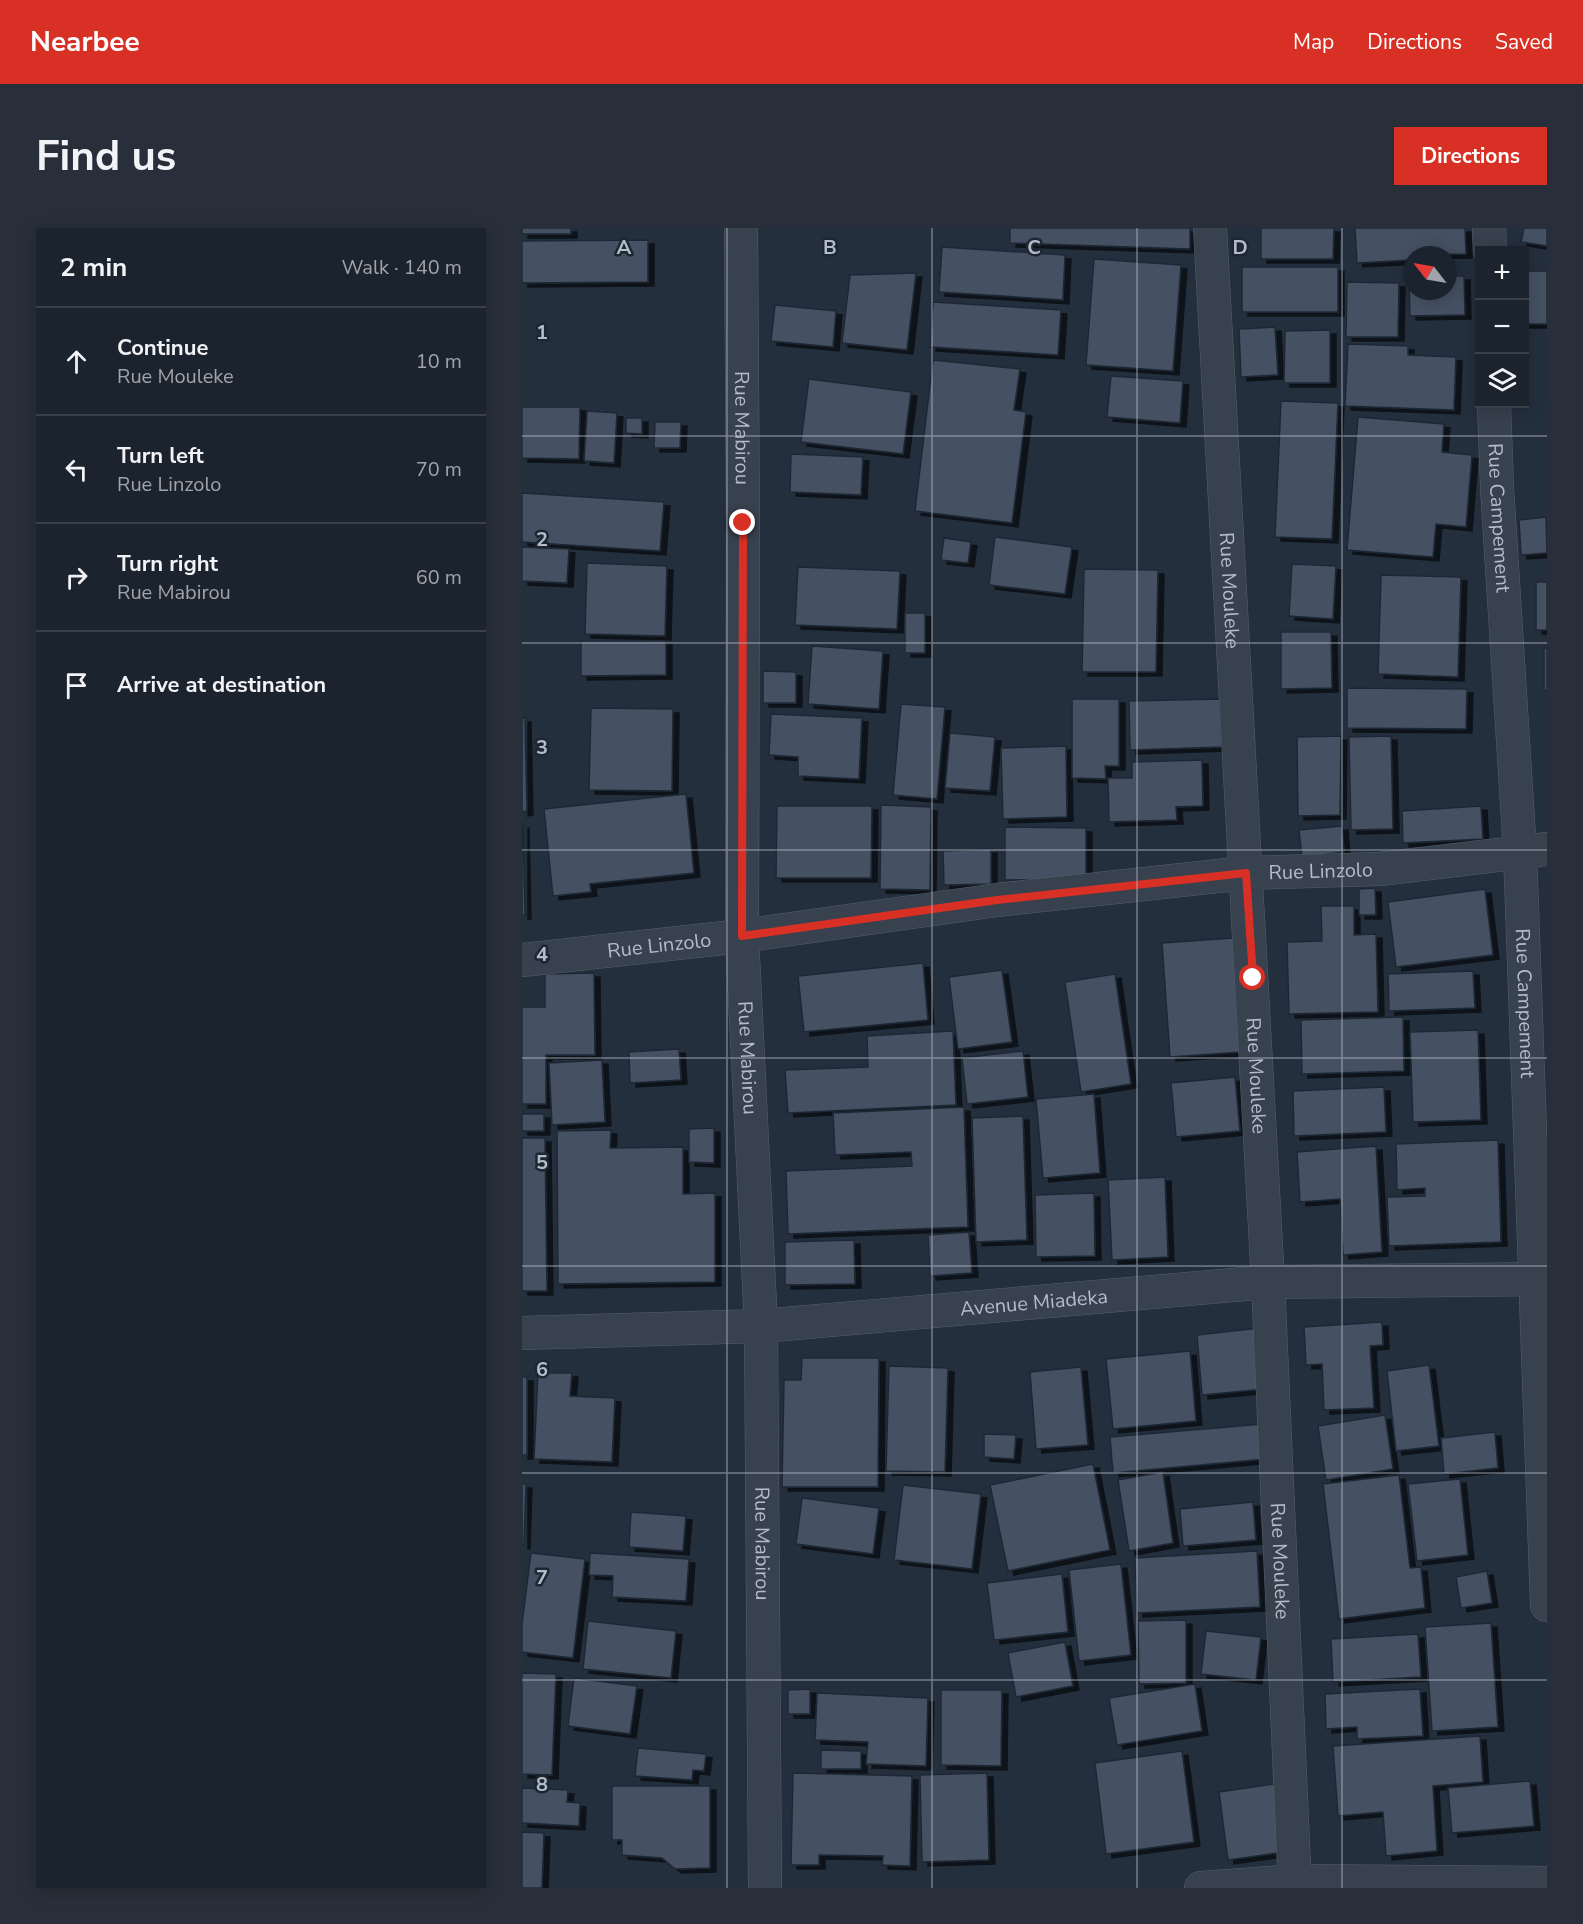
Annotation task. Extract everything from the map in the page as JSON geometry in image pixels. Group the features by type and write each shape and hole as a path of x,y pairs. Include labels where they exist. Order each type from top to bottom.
{"street":[{"name":"Rue Mabirou","path":"741,228 742,936 761,1326 765,1888"},
{"name":"Rue Mouleke","path":"1210,228 1268,1282 1295,1884"},
{"path":"1489,228 1490,246"},
{"name":"Rue Campement","path":"1494,408 1497,487 1533,850 1547,1605"},
{"name":"Rue Linzolo","path":"522,960 742,936 997,900 1246,873 1380,869 1533,850"},
{"name":"Avenue Miadeka","path":"522,1333 761,1326 1268,1282 1542,1279"},
{"path":"1201,1888 1295,1884 1547,1882"}],"building":[{"path":"522,228 571,228 571,234 522,234"},
{"path":"1010,228 1190,228 1190,249 1010,243"},
{"path":"1261,228 1334,228 1333,259 1261,259"},
{"path":"1355,228 1465,228 1466,254 1457,254 1457,246 1403,246 1403,260 1357,263"},
{"path":"1524,228 1547,228 1547,246 1521,242"},
{"path":"648,240 648,282 522,283 522,241"},
{"path":"942,247 1065,255 1063,300 939,292"},
{"path":"1094,259 1181,265 1173,371 1086,365"},
{"path":"1242,267 1338,267 1338,312 1242,312"},
{"path":"1529,271 1547,271 1547,324 1529,324"},
{"path":"916,273 907,350 842,343 850,275"},
{"path":"1457,276 1464,276 1465,315 1410,316 1410,300 1457,300"},
{"path":"1347,282 1399,283 1398,337 1346,337"},
{"path":"933,302 1061,310 1058,355 930,347"},
{"path":"775,305 836,311 833,347 771,341"},
{"path":"1275,327 1278,375 1241,377 1239,329"},
{"path":"1330,330 1330,383 1284,383 1285,331"},
{"path":"1348,344 1408,346 1408,355 1456,357 1454,410 1345,406"},
{"path":"933,360 1020,369 1014,410 1026,412 1012,523 915,511"},
{"path":"1111,376 1183,381 1180,423 1107,417"},
{"path":"809,379 911,392 903,454 801,442"},
{"path":"1281,401 1338,403 1332,539 1275,537"},
{"path":"522,407 580,407 579,459 522,458"},
{"path":"587,411 617,413 614,463 584,461"},
{"path":"1358,417 1444,424 1442,452 1472,455 1466,527 1436,524 1433,557 1347,550"},
{"path":"626,418 642,418 642,434 626,433"},
{"path":"655,422 681,422 680,448 654,448"},
{"path":"791,454 863,457 861,495 790,492"},
{"path":"522,493 664,502 660,551 522,542"},
{"path":"1546,517 1547,553 1521,555 1519,520"},
{"path":"995,537 1072,547 1065,594 989,585"},
{"path":"944,538 971,542 968,563 941,560"},
{"path":"522,547 569,549 567,583 522,581"},
{"path":"587,563 667,566 665,636 585,634"},
{"path":"1292,564 1336,566 1333,619 1289,616"},
{"path":"798,567 900,571 897,629 795,625"},
{"path":"1084,569 1158,570 1156,672 1082,672"},
{"path":"1381,575 1461,577 1458,677 1378,674"},
{"path":"1536,582 1547,582 1547,630 1536,630"},
{"path":"905,613 925,613 925,653 905,653"},
{"path":"1281,632 1331,632 1332,688 1281,689"},
{"path":"581,641 666,641 666,675 581,676"},
{"path":"812,646 883,651 879,709 808,704"},
{"path":"1544,648 1547,648 1547,690 1544,690"},
{"path":"763,671 796,672 796,703 763,703"},
{"path":"1347,688 1467,689 1466,729 1347,728"},
{"path":"1072,699 1119,699 1119,766 1105,766 1106,779 1072,778"},
{"path":"1220,699 1222,747 1130,750 1129,701"},
{"path":"901,704 945,707 937,799 893,795"},
{"path":"591,708 673,709 672,791 589,790"},
{"path":"771,714 862,718 859,779 798,776 798,757 769,755"},
{"path":"522,718 525,718 527,811 522,812"},
{"path":"950,733 995,737 990,791 945,788"},
{"path":"1341,736 1340,815 1298,816 1297,737"},
{"path":"1391,736 1393,829 1351,830 1349,737"},
{"path":"1066,746 1067,817 1003,819 1001,748"},
{"path":"1202,760 1203,806 1176,807 1177,820 1109,822 1108,778 1132,778 1132,762"},
{"path":"686,794 694,873 590,884 591,892 553,896 544,809"},
{"path":"881,805 931,807 930,890 880,889"},
{"path":"777,806 872,806 871,878 776,878"},
{"path":"1481,806 1483,839 1403,843 1402,811"},
{"path":"523,824 525,915 522,915"},
{"path":"1342,826 1344,852 1302,857 1299,830"},
{"path":"1005,827 1086,828 1086,879 1005,880"},
{"path":"991,849 991,884 944,885 943,851"},
{"path":"1375,888 1376,915 1359,915 1359,889"},
{"path":"1485,889 1493,955 1396,967 1388,902"},
{"path":"1321,906 1354,906 1354,935 1376,934 1378,1012 1289,1014 1287,942 1322,941"},
{"path":"1233,938 1241,1052 1170,1057 1162,943"},
{"path":"923,963 928,1020 804,1032 798,976"},
{"path":"1002,970 1012,1042 958,1049 949,977"},
{"path":"1473,971 1475,1008 1389,1011 1388,974"},
{"path":"594,973 595,1055 546,1055 546,1104 522,1104 522,1007 545,1007 545,974"},
{"path":"1115,974 1131,1084 1081,1092 1065,982"},
{"path":"1403,1017 1404,1071 1302,1074 1301,1020"},
{"path":"1478,1030 1481,1120 1413,1122 1410,1032"},
{"path":"953,1031 956,1105 788,1113 785,1070 868,1067 867,1036"},
{"path":"679,1049 681,1080 630,1083 629,1052"},
{"path":"1023,1051 1028,1097 967,1104 962,1058"},
{"path":"602,1060 605,1122 552,1125 549,1063"},
{"path":"1235,1077 1240,1131 1176,1137 1171,1083"},
{"path":"1384,1087 1386,1132 1294,1136 1293,1091"},
{"path":"1094,1094 1100,1173 1043,1178 1036,1099"},
{"path":"964,1107 968,1227 788,1234 786,1171 912,1166 911,1152 835,1155 833,1113"},
{"path":"522,1114 544,1114 544,1131 522,1131"},
{"path":"1023,1116 1027,1240 976,1242 972,1118"},
{"path":"714,1128 714,1163 689,1162 689,1129"},
{"path":"611,1130 610,1148 683,1147 683,1194 715,1193 715,1282 558,1284 557,1131"},
{"path":"522,1138 545,1138 547,1291 522,1291"},
{"path":"1498,1140 1501,1242 1389,1246 1387,1197 1425,1196 1425,1188 1397,1190 1396,1144"},
{"path":"1376,1146 1382,1252 1343,1255 1340,1199 1300,1202 1297,1152"},
{"path":"1165,1177 1168,1257 1112,1260 1108,1180"},
{"path":"1094,1193 1095,1256 1036,1257 1035,1195"},
{"path":"969,1232 972,1273 930,1276 928,1235"},
{"path":"854,1240 855,1284 785,1285 785,1242"},
{"path":"1382,1322 1383,1345 1370,1346 1374,1408 1324,1410 1322,1364 1306,1365 1304,1327"},
{"path":"1260,1328 1265,1389 1202,1395 1197,1335"},
{"path":"1190,1351 1196,1421 1113,1429 1106,1359"},
{"path":"802,1358 879,1358 878,1487 782,1487 784,1380 801,1380"},
{"path":"1429,1365 1439,1446 1396,1451 1387,1371"},
{"path":"889,1366 948,1368 945,1472 886,1471"},
{"path":"1081,1367 1088,1445 1036,1449 1030,1372"},
{"path":"538,1373 572,1373 570,1396 615,1398 612,1462 534,1459"},
{"path":"522,1377 527,1377 527,1455 522,1455"},
{"path":"1385,1415 1393,1469 1326,1480 1318,1426"},
{"path":"1263,1424 1266,1459 1113,1473 1110,1437"},
{"path":"1495,1432 1498,1468 1444,1474 1441,1438"},
{"path":"984,1434 1016,1435 1014,1459 984,1457"},
{"path":"1093,1464 1110,1550 1008,1571 990,1485"},
{"path":"1163,1472 1173,1543 1129,1551 1118,1480"},
{"path":"1399,1475 1410,1568 1421,1567 1425,1608 1339,1619 1323,1484"},
{"path":"1460,1479 1468,1555 1417,1561 1408,1484"},
{"path":"522,1484 526,1484 524,1545 522,1545"},
{"path":"903,1485 981,1494 972,1569 894,1560"},
{"path":"802,1498 879,1508 873,1554 796,1544"},
{"path":"1253,1502 1256,1540 1183,1546 1180,1509"},
{"path":"631,1512 686,1516 683,1551 629,1547"},
{"path":"1257,1551 1260,1607 1137,1613 1135,1558"},
{"path":"531,1553 585,1559 573,1658 522,1652 522,1624"},
{"path":"590,1553 689,1559 686,1601 612,1597 613,1576 589,1575"},
{"path":"1121,1564 1131,1655 1079,1661 1069,1570"},
{"path":"1487,1571 1492,1603 1461,1608 1456,1577"},
{"path":"1062,1574 1068,1632 994,1640 987,1583"},
{"path":"1186,1620 1186,1683 1139,1684 1138,1621"},
{"path":"588,1621 676,1631 671,1678 583,1669"},
{"path":"1491,1623 1498,1727 1432,1731 1425,1627"},
{"path":"1206,1631 1261,1637 1256,1680 1201,1674"},
{"path":"1418,1634 1421,1677 1333,1682 1331,1639"},
{"path":"1065,1642 1073,1686 1016,1697 1008,1653"},
{"path":"522,1673 556,1674 552,1775 522,1774"},
{"path":"574,1678 637,1686 630,1734 568,1726"},
{"path":"1195,1684 1202,1731 1117,1745 1109,1698"},
{"path":"810,1689 810,1714 788,1714 788,1690"},
{"path":"1420,1689 1423,1736 1357,1739 1357,1727 1326,1729 1325,1694"},
{"path":"941,1690 1002,1690 1001,1766 941,1765"},
{"path":"817,1693 928,1698 926,1766 866,1764 868,1742 815,1740"},
{"path":"1480,1736 1483,1782 1433,1786 1437,1851 1386,1856 1383,1812 1338,1816 1333,1746"},
{"path":"638,1748 706,1754 704,1771 693,1770 692,1780 635,1776"},
{"path":"821,1750 861,1751 861,1769 821,1769"},
{"path":"1182,1751 1194,1842 1106,1854 1095,1763"},
{"path":"793,1773 912,1776 910,1866 882,1865 883,1856 819,1855 819,1865 791,1865"},
{"path":"987,1773 989,1860 922,1862 920,1775"},
{"path":"1530,1781 1534,1826 1452,1833 1448,1788"},
{"path":"1274,1784 1284,1852 1228,1860 1219,1792"},
{"path":"612,1786 710,1786 710,1868 675,1869 662,1858 622,1855 622,1840 612,1840"},
{"path":"522,1788 568,1790 567,1802 580,1803 579,1826 522,1823"},
{"path":"522,1832 544,1833 542,1888 522,1888"}],"route":[{"path":"743,523 742,936 997,900 1246,873 1253,978"}]}
